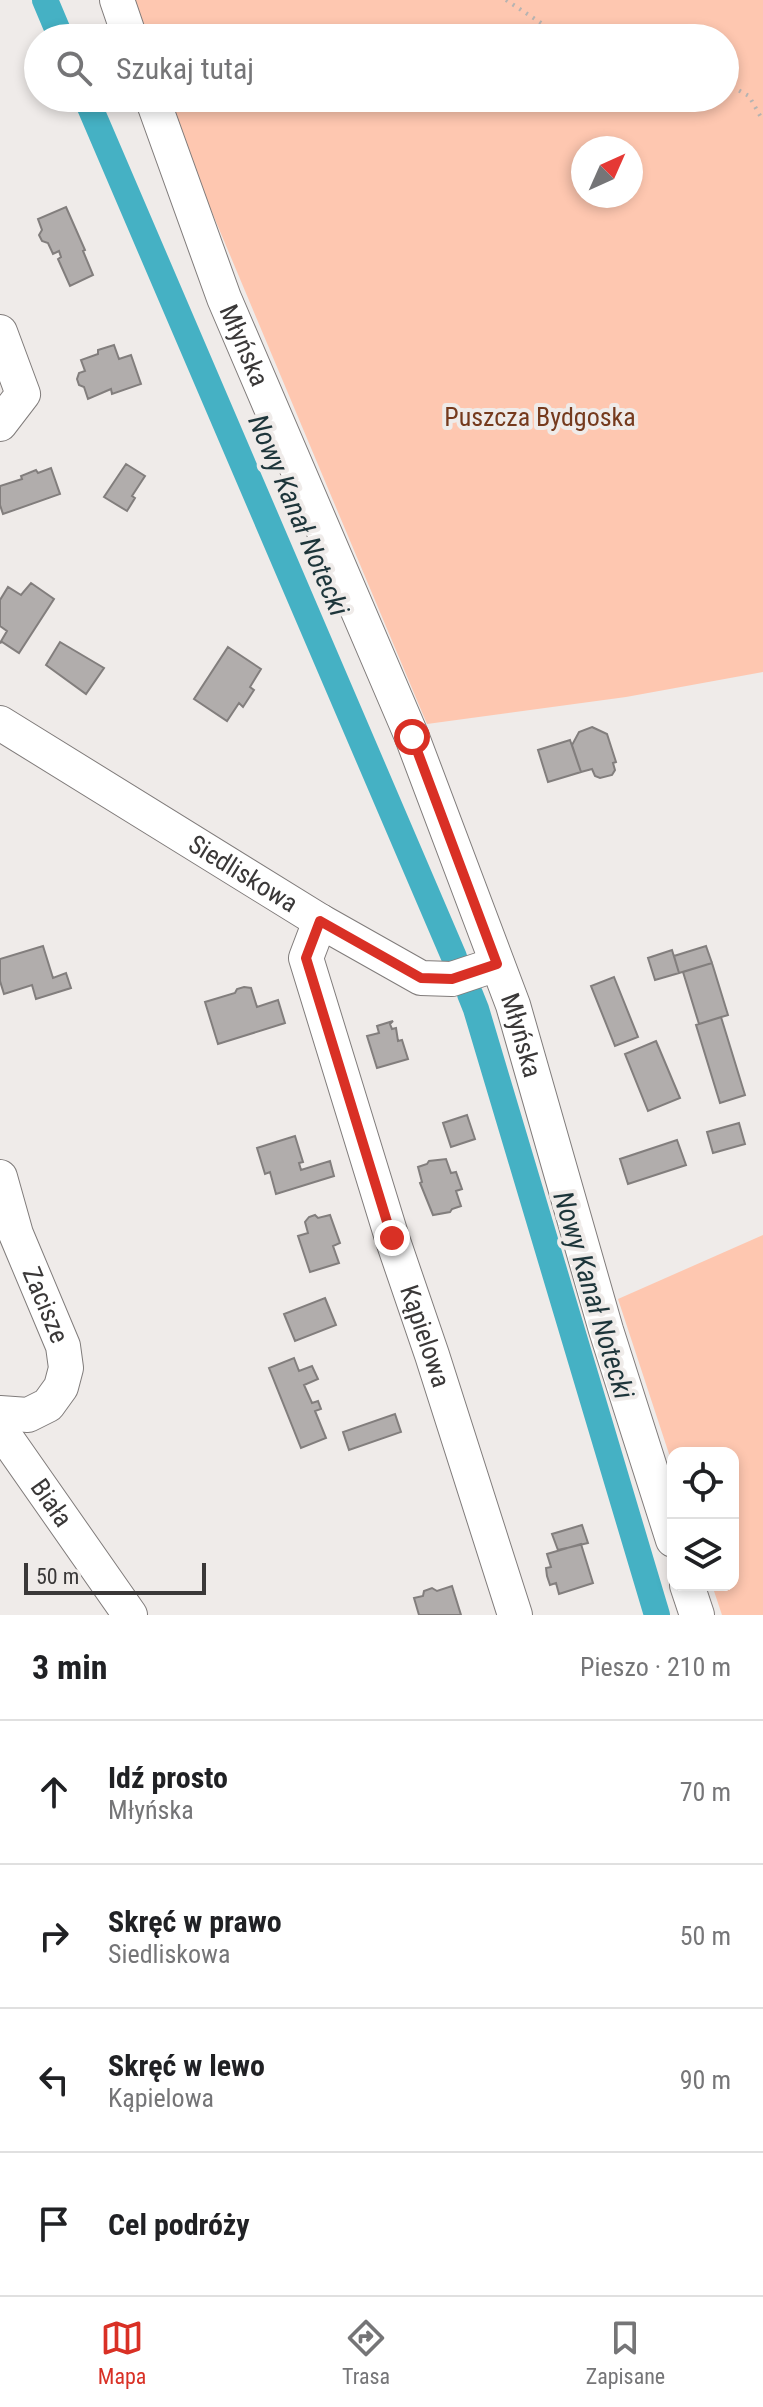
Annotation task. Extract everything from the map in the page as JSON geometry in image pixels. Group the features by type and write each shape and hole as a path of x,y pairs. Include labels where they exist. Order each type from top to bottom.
{"street":[{"path":"117,0 125,24"},
{"name":"Młyńska","path":"157,112 224,298 412,737 513,1005 606,1330 667,1521"},
{"path":"0,332 23,394 0,424"},
{"name":"Siedliskowa","path":"4,735 421,978 452,979 497,964"},
{"name":"Kąpielowa","path":"320,921 306,958 392,1238 515,1615"},
{"name":"Zacisze","path":"0,1177 16,1234 63,1346 66,1368 61,1387 48,1405 28,1415 0,1413"},
{"name":"Biała","path":"0,1429 130,1615"},
{"path":"689,1591 697,1615"}],"path":[{"path":"506,0 543,24"},
{"path":"739,91 749,96 763,121"}],"green space":[{"name":"Puszcza Bydgoska","path":"122,0 763,0 763,672 626,697 427,724 170,112 739,112 739,24 132,24"},
{"path":"763,1235 763,1615 722,1615 714,1591 739,1591 739,1447 667,1448 618,1299"}],"building":[{"path":"66,207 93,275 70,286 58,259 61,257 59,251 53,254 48,243 42,241 39,235 42,230 38,219"},
{"path":"114,345 119,359 131,355 141,384 112,394 111,389 88,399 77,379 79,373 85,371 81,360"},
{"path":"126,464 145,476 132,496 135,498 127,511 104,497"},
{"path":"51,468 60,494 3,514 0,486 22,479 21,476 36,470 38,473"},
{"path":"31,583 54,599 19,653 0,643 7,631 0,626 0,600 8,587 21,595"},
{"path":"60,642 104,668 86,694 46,665"},
{"path":"228,647 261,669 250,687 254,690 243,707 239,703 227,721 194,699"},
{"path":"592,727 607,734 616,762 613,763 615,770 612,775 600,778 595,776 592,769 581,772 572,745 579,732"},
{"path":"570,740 581,772 548,782 538,750"},
{"path":"43,946 53,978 66,973 71,988 36,999 32,985 4,994 0,981 0,959"},
{"path":"706,946 712,963 679,973 674,956"},
{"path":"672,950 679,973 655,980 648,958"},
{"path":"712,963 728,1015 699,1024 683,972"},
{"path":"614,977 638,1037 615,1046 591,986"},
{"path":"244,987 251,988 257,1007 278,1000 285,1023 218,1044 205,1002"},
{"path":"721,1017 745,1095 720,1103 696,1025"},
{"path":"393,1021 390,1024 392,1029 396,1028 398,1041 402,1040 408,1059 377,1068 367,1036 379,1033 377,1026"},
{"path":"656,1041 680,1098 648,1111 625,1054"},
{"path":"467,1115 475,1139 451,1147 443,1123"},
{"path":"739,1123 745,1144 713,1153 707,1132"},
{"path":"295,1136 303,1162 299,1163 301,1170 330,1161 334,1176 276,1194 270,1172 265,1174 257,1148"},
{"path":"677,1140 686,1165 628,1184 620,1159"},
{"path":"446,1159 451,1173 456,1172 462,1189 456,1191 461,1206 433,1215 420,1183 418,1167 429,1161"},
{"path":"315,1215 318,1218 330,1215 340,1243 333,1246 339,1263 310,1272 298,1236 308,1233 305,1222"},
{"path":"325,1298 336,1325 295,1341 284,1314"},
{"path":"294,1358 299,1371 312,1366 318,1379 304,1385 312,1403 318,1401 321,1409 315,1411 326,1438 301,1448 269,1368"},
{"path":"395,1414 401,1432 349,1450 343,1432"},
{"path":"582,1525 588,1543 558,1550 552,1534"},
{"path":"581,1544 593,1583 559,1594 556,1583 550,1585 547,1576 546,1568 551,1567 547,1554"},
{"path":"452,1586 461,1615 419,1615 414,1598 423,1596 424,1591 432,1588 437,1591"}],"waterway":[{"name":"Nowy Kanał Notecki","path":"45,0 55,24"},
{"name":"Nowy Kanał Notecki","path":"92,112 454,957"},
{"name":"Nowy Kanał Notecki","path":"470,994 657,1615"}],"route":[{"path":"392,1238 306,958 320,921 421,978 452,979 497,964 412,737"}]}
